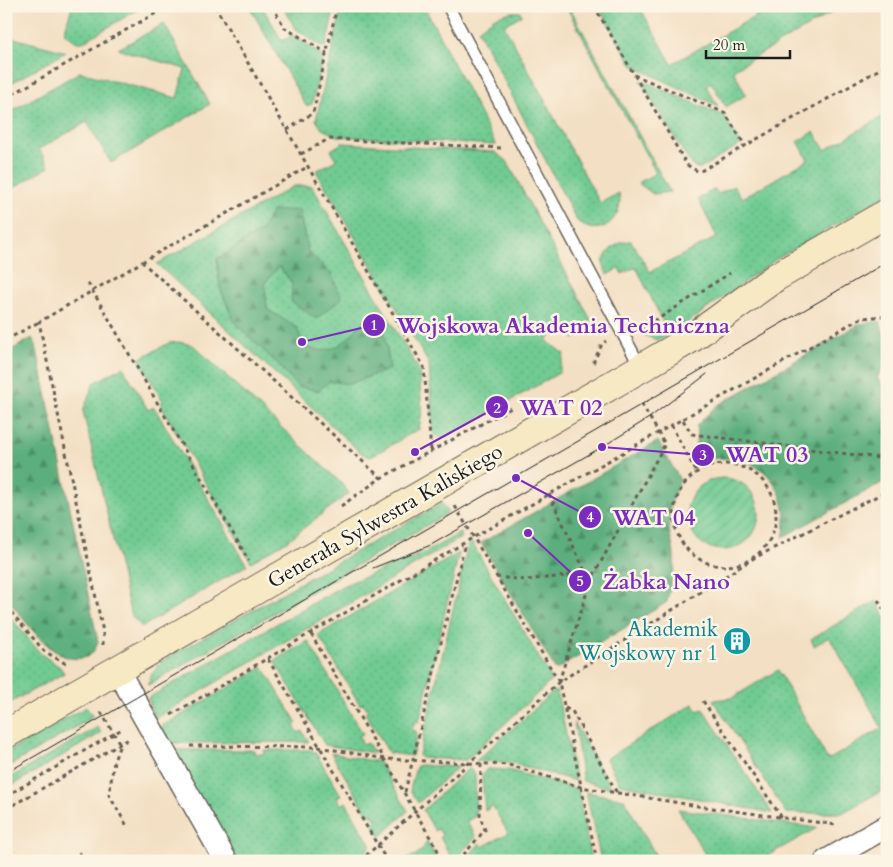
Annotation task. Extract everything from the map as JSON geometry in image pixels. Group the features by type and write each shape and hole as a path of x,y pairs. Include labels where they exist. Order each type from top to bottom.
{"street":[{"name":"Generała Sylwestra Kaliskiego","path":"6,734 110,660 641,368 692,338 776,276 887,213"},
{"path":"110,660 226,861"},
{"path":"826,861 883,828"}],"lane":[{"path":"448,6 641,368"}],"path":[{"path":"215,6 424,367 431,451"},
{"path":"272,6 285,28 327,53"},
{"path":"287,130 313,113 337,6"},
{"path":"594,6 687,165 693,170 703,172 887,65"},
{"path":"6,98 158,12"},
{"path":"634,75 725,113 746,147"},
{"path":"301,154 328,139 525,150"},
{"path":"6,340 309,166"},
{"path":"142,262 381,478"},
{"path":"88,283 253,568"},
{"path":"6,796 268,659 472,538 862,318 887,316"},
{"path":"38,322 110,660"},
{"path":"590,367 602,344"},
{"path":"559,682 590,582 665,444 637,396"},
{"path":"683,420 692,434 887,459"},
{"path":"671,426 698,473"},
{"path":"360,861 559,682 754,558 767,545 775,530 776,512 772,495 762,480 748,470 731,464 714,465 698,473 682,490 674,513 676,529 683,544 694,555 708,564 724,566 740,565 754,558 887,491"},
{"path":"549,494 590,582"},
{"path":"458,500 453,502 472,538 559,682 596,861"},
{"path":"405,793 465,543"},
{"path":"496,577 526,580 585,574"},
{"path":"878,600 887,614"},
{"path":"6,606 44,651 69,666"},
{"path":"311,634 386,758 444,861"},
{"path":"268,659 318,747 387,861"},
{"path":"703,701 782,818"},
{"path":"564,708 572,711 617,793"},
{"path":"6,809 120,744 147,722"},
{"path":"120,744 114,761 109,795 126,826"},
{"path":"163,749 178,746 318,747 414,761 509,765 581,787 782,818 883,828"},
{"path":"458,861 485,830 480,816 481,764"},
{"path":"79,852 84,861"}],"green space":[{"path":"72,6 144,6 83,42 77,42 64,33"},
{"path":"249,6 262,6 282,41 293,35 319,53 323,59 312,104 306,106"},
{"path":"282,6 335,6 326,46 322,47 296,29"},
{"path":"342,6 424,6 496,145 337,136 322,129 316,120"},
{"path":"566,6 569,6 670,192 653,194 638,183 656,173"},
{"path":"598,6 639,6 672,64 773,6 843,6 733,70 746,95 726,107 711,82 706,86 718,106 633,66"},
{"path":"511,12 520,12 522,15 504,25 600,203 619,193 618,211 614,218 602,228 585,227 577,221 478,30 495,17"},
{"path":"164,24 210,104 111,163 87,122 39,149 49,167 6,192 6,114 80,72 177,98 185,69 118,49"},
{"path":"6,36 66,52 6,86"},
{"path":"640,80 724,116 741,144 700,169 692,166"},
{"path":"887,114 887,195 778,258 676,331 657,340 644,335 640,329 646,326 651,334 665,326 636,267 622,274 619,268 607,275 603,263 613,247 626,241 631,241 650,272 717,237 698,199 715,189 718,194 734,186 742,198 808,160 798,141 814,132 825,150"},
{"path":"342,143 495,152 507,161 591,320 575,339 558,326 547,341 564,354 559,373 441,440 433,432 429,364 316,171 336,160 331,150"},
{"path":"294,186 312,186 419,370 422,412 419,429 370,457 361,453 157,264"},
{"path":"299,210 308,251 331,274 342,298 316,319 291,301 292,283 279,266 265,283 267,309 297,328 304,346 314,349 331,349 338,346 351,336 363,322 384,330 390,369 349,384 330,381 318,391 297,386 278,364 234,322 220,288 217,259 261,231 272,211"},
{"path":"880,321 887,343 887,360 877,378 887,389 887,480 783,537 785,512 778,489 771,479 752,464 740,460 705,458 696,444 697,425 716,406 860,324"},
{"path":"32,338 36,345 98,642 93,652 83,658 72,658 60,654 50,647 30,627 6,597 6,353"},
{"path":"179,342 193,345 341,483 349,493 287,541 251,562 160,404 163,401 139,359 169,343"},
{"path":"123,367 148,410 154,407 247,565 142,627 131,616 83,411 94,383"},
{"path":"658,441 680,480 669,516 674,563 667,602 556,670 481,543"},
{"path":"723,478 737,481 749,488 756,500 759,514 756,528 749,540 737,547 723,550 709,547 697,540 690,528 687,514 690,500 697,488 709,481"},
{"path":"442,503 448,513 148,685 151,675 162,661"},
{"path":"460,533 462,537 154,719 148,698 342,586 428,551"},
{"path":"472,543 552,680 466,760 421,758 419,755 468,545"},
{"path":"459,553 419,722 416,721 412,729 417,732 412,756 389,753 365,713 368,710 363,703 360,705 318,635"},
{"path":"876,601 887,619 887,788 842,813 786,813 713,700 732,698 778,670 828,760 882,728 829,637 814,646 811,639"},
{"path":"6,612 41,654 60,667 64,673 6,705"},
{"path":"308,641 363,734 359,736 363,745 368,743 374,753 325,745 274,661"},
{"path":"263,667 297,723 294,725 298,733 302,731 309,742 168,743 159,728"},
{"path":"554,691 557,692 576,781 508,762 476,761"},
{"path":"693,704 698,711 703,709 772,813 620,784 606,759"},
{"path":"86,707 93,717 6,768 6,752"},
{"path":"574,723 611,788 583,781"},
{"path":"98,727 101,733 6,789 6,780"},
{"path":"177,750 255,750 255,754 264,754 264,750 310,750 315,752 341,795 337,797 341,805 346,802 371,846 356,861 242,861 228,854 172,753"},
{"path":"331,753 379,762 408,811 380,837 373,823 376,820 371,813 368,815"},
{"path":"419,765 458,767 418,803 410,790 416,767"},
{"path":"469,768 475,774 476,816 467,821 476,837 453,861 440,837 442,835 438,829 435,831 423,810"},
{"path":"487,769 508,770 578,789 591,861 464,861 480,843 482,847 508,833 493,806 485,811 482,776"},
{"path":"586,792 624,799 659,861 601,861"},
{"path":"678,809 817,828 758,861 709,861"},
{"path":"427,841 438,861 395,861 417,854"}],"tram line":[{"path":"6,773 887,262"},
{"path":"373,568 431,545 602,447 649,418 707,374"}],"place":[{"name":"Wojskowa Akademia Techniczna","path":"302,342"},
{"name":"WAT 03","path":"602,447"},
{"name":"WAT 02","path":"415,452"},
{"name":"WAT 04","path":"516,478"},
{"name":"Żabka Nano","path":"528,533"},
{"name":"Akademik Wojskowy nr 1","path":"737,641"}]}
